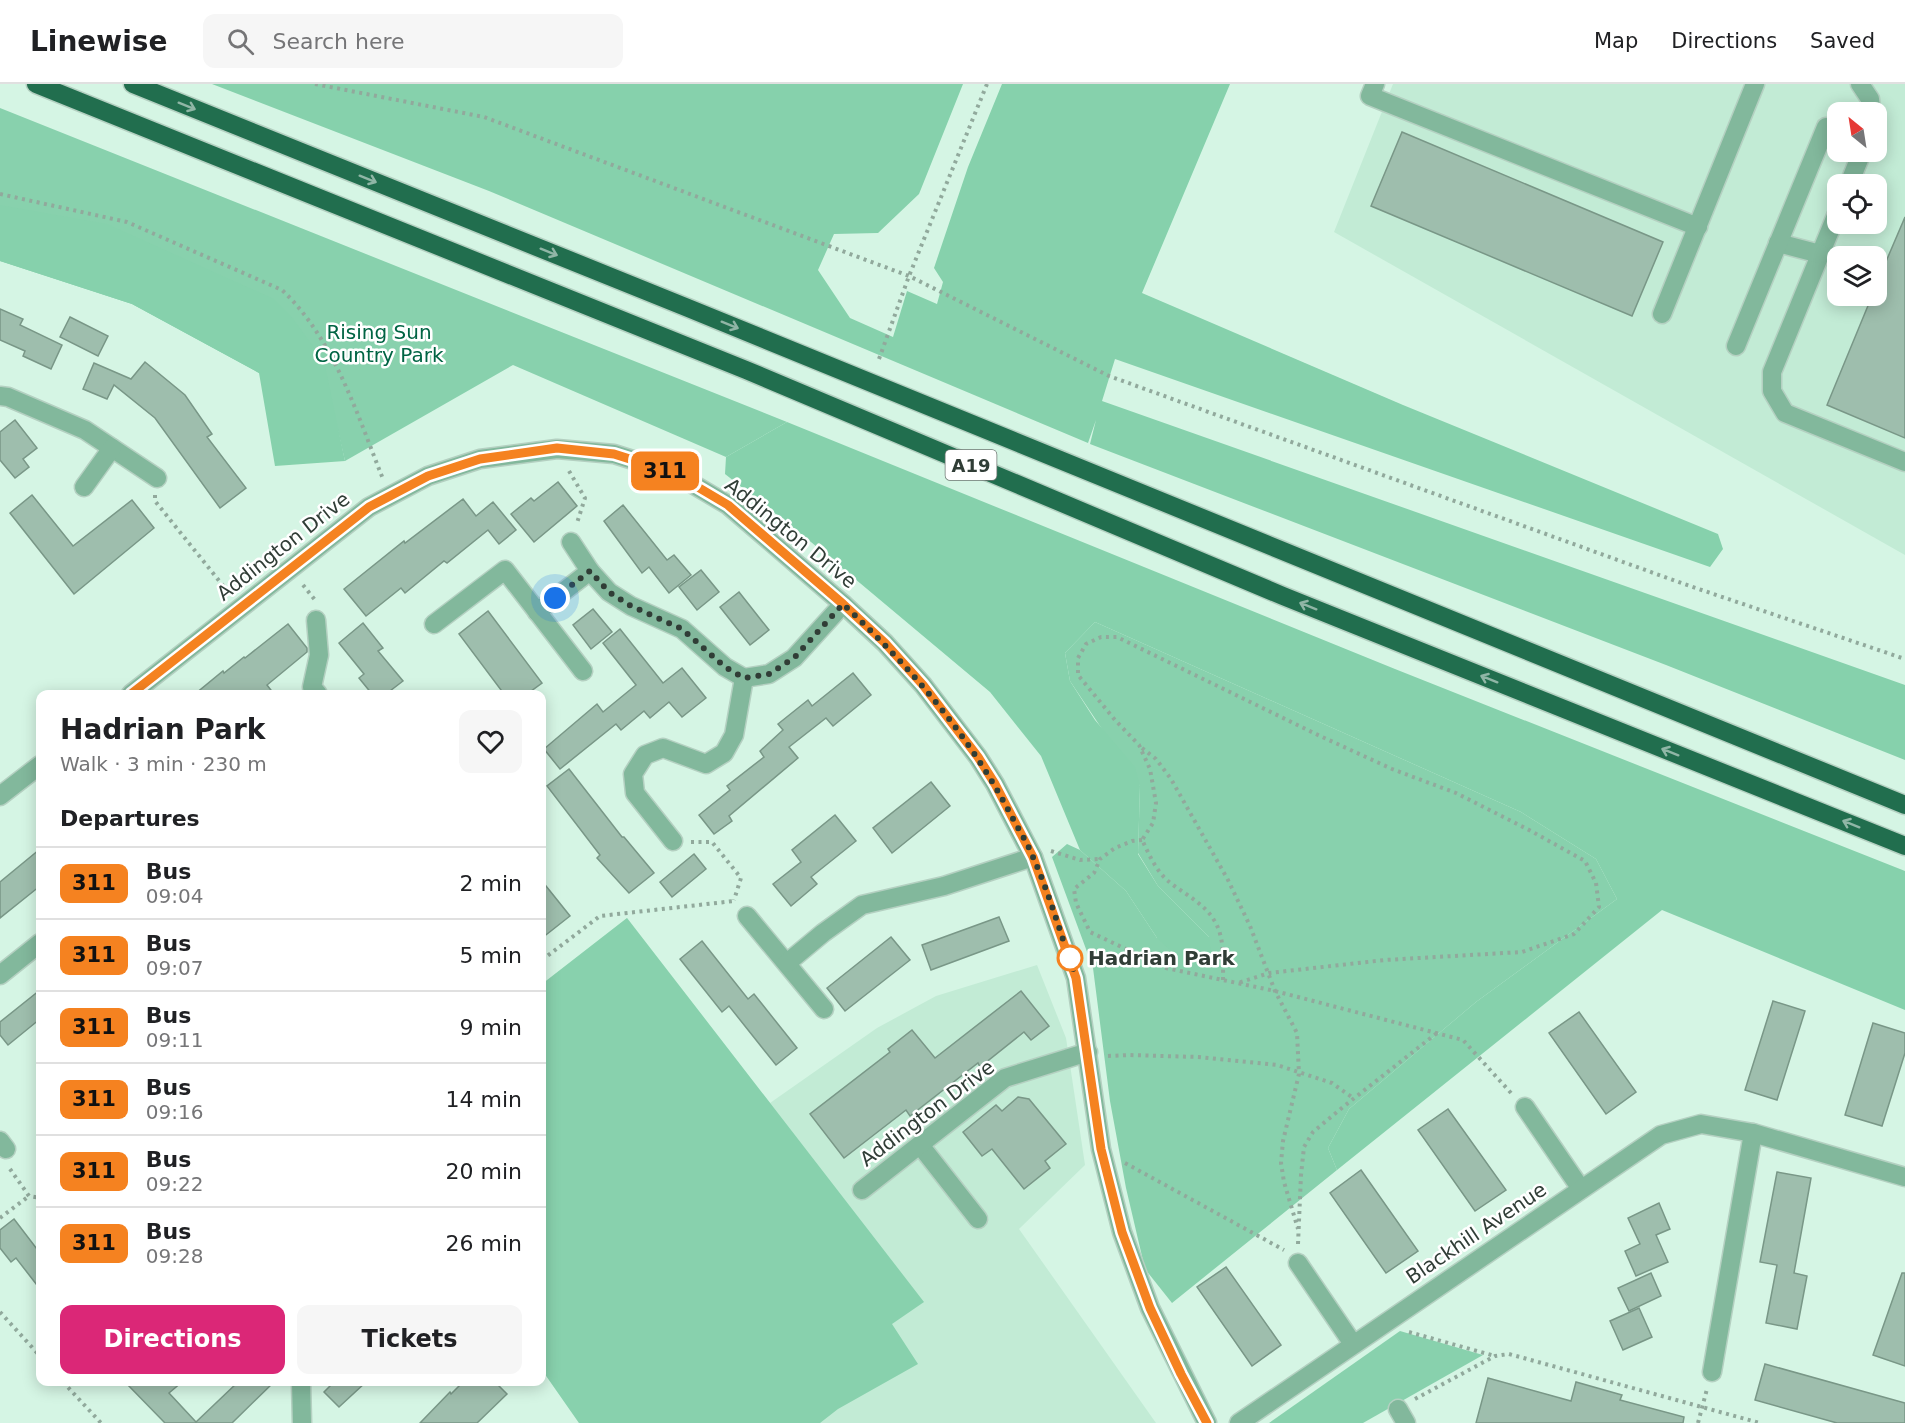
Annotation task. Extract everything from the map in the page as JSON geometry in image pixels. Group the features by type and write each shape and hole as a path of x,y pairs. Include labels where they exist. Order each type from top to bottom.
{"highway":[{"name":"A19","path":"36,84 757,374 1283,596 1905,846"},
{"name":"A19","path":"133,84 1905,805"}],"street":[{"path":"1662,314 1755,84"},
{"path":"1860,84 1870,102"},
{"path":"1372,90 1698,227"},
{"path":"1736,346 1826,127"},
{"path":"1828,234 1772,372 1772,391 1785,412 1905,462"},
{"path":"1778,243 1820,254"},
{"path":"0,396 8,397 85,430 157,478"},
{"path":"84,488 112,448"},
{"name":"Addington Drive","path":"136,690 369,507 428,476 480,459 557,448 614,454 674,473 728,505 843,604 908,668 962,733 995,784 1029,849 1076,978 1101,1149 1122,1232 1150,1308 1207,1423"},
{"path":"571,542 590,571 609,592 631,606 682,629 725,667 744,678 769,674 794,658 843,604"},
{"path":"434,624 505,570 583,671"},
{"path":"537,612 590,571"},
{"path":"315,690 320,655 317,612"},
{"path":"673,841 635,793 633,774 645,755 663,748 706,764 724,753 734,735 744,678"},
{"path":"0,796 36,768"},
{"path":"787,963 862,905 944,886 1029,849"},
{"path":"747,916 824,1009"},
{"path":"0,975 36,946"},
{"name":"Addington Drive","path":"862,1190 1005,1078 1088,1055"},
{"path":"1525,1107 1581,1189"},
{"name":"Blackhill Avenue","path":"1239,1423 1661,1135 1701,1124 1753,1133 1905,1178"},
{"path":"1712,1372 1753,1133"},
{"path":"920,1144 978,1219"},
{"path":"1298,1263 1353,1344"},
{"path":"301,1386 302,1423"}],"path":[{"path":"315,84 484,117 909,276 1109,376 1684,584 1905,659"},
{"path":"879,359 909,276 987,84"},
{"path":"0,194 127,222 282,290 299,306 330,356 348,393 390,496"},
{"path":"557,448 575,484 585,498 571,542"},
{"path":"157,478 155,501 241,608"},
{"path":"291,568 317,612"},
{"path":"1238,983 1269,973 1385,960 1522,952 1574,934 1599,907 1596,883 1585,861 1532,831 1456,793 1392,769 1117,637 1101,637 1086,644 1078,658 1078,675 1115,720 1156,759 1172,779 1228,880 1250,926 1269,973 1275,991 1297,1034 1299,1070 1283,1141 1281,1163 1284,1182 1298,1229"},
{"path":"1139,745 1150,769 1156,803 1153,823 1142,840"},
{"path":"1142,840 1132,841 1115,848 1100,859 1094,873 1074,889 1076,903 1090,932 1166,968 1275,991 1463,1040 1525,1107"},
{"path":"1142,840 1166,879 1184,892 1214,920 1222,942 1223,980"},
{"path":"673,841 712,842 741,878 734,900"},
{"path":"1029,849 1080,860 1100,859"},
{"path":"734,900 747,916"},
{"path":"546,957 600,916 734,900"},
{"path":"1298,1263 1304,1147 1313,1132 1437,1033"},
{"path":"1088,1055 1198,1057 1277,1065 1299,1070 1332,1083 1353,1098"},
{"path":"3,1145 5,1162 29,1196"},
{"path":"1101,1149 1283,1250 1298,1263"},
{"path":"0,1218 29,1196 36,1197"},
{"path":"0,1312 36,1352"},
{"path":"1383,1324 1496,1356"},
{"path":"1402,1416 1496,1356 1509,1354 1760,1423"},
{"path":"1698,1423 1712,1372"},
{"path":"67,1386 101,1423"}],"shaded area":[{"path":"1393,84 1905,84 1905,555 1334,232"},
{"path":"627,918 770,1103 877,1028 936,996 1037,965 1066,1038 1085,1165 1019,1229 1156,1423 579,1423 546,1376 546,981"}],"green space":[{"path":"212,84 963,84 919,194 878,233 834,234 818,270 850,318 893,337 907,291 937,304 943,282 934,268 968,167 1002,84 1230,84 1142,293 1403,405 1718,534 1723,549 1710,567 1115,359 1102,401 1905,685 1905,760 1666,665 1090,444 1096,420 1088,443 489,191"},
{"name":"Rising Sun Country Park","path":"0,108 787,422 726,457 513,365 345,461 333,409 259,373 132,304 0,261"},
{"path":"0,205 107,224 274,299 291,316 324,361 345,461 275,466 259,373 132,304 0,261"},
{"path":"787,422 1395,669 1905,871 1905,1010 1662,910 1337,1170 1328,1148 1349,1109 1476,1002 1617,899 1596,859 1521,812 1095,622 1065,653 1070,681 1095,720 1135,767 1140,786 1138,854 1158,886 1209,937 1212,963 1194,972 1157,938 1126,891 1080,850 1041,756 990,692 805,537 725,474 726,457"},
{"path":"1095,622 1521,812 1596,859 1617,899 1476,1002 1349,1109 1328,1148 1337,1170 1172,1303 1145,1269 1126,1188 1110,1101 1093,968 1052,857 1067,844 1080,850 1126,891 1157,938 1209,937 1158,886 1138,853 1140,786 1070,681 1065,653"},
{"path":"627,918 924,1302 892,1324 918,1364 838,1409 820,1423 579,1423 546,1376 546,981"},
{"path":"1400,1331 1483,1355 1363,1423 1269,1423"}],"building":[{"path":"1402,132 1663,242 1632,316 1371,206"},
{"path":"1905,217 1905,438 1827,405 1868,306 1887,306 1887,259"},
{"path":"0,309 23,319 20,325 62,345 51,369 23,356 25,351 0,340"},
{"path":"70,317 108,336 98,356 60,337"},
{"path":"145,362 185,395 212,434 207,437 246,488 220,508 155,418 114,385 107,399 83,389 94,363 131,379"},
{"path":"15,420 37,448 23,459 29,467 15,478 0,460 0,432"},
{"path":"558,482 577,506 534,542 511,514 531,498 534,501"},
{"path":"32,495 73,546 132,500 154,528 74,594 10,513"},
{"path":"463,499 476,516 493,502 516,530 499,544 488,530 447,563 444,561 405,593 401,588 366,616 344,589 404,541 405,543"},
{"path":"623,505 667,560 674,555 691,575 669,593 649,567 642,573 604,521"},
{"path":"701,570 719,592 697,610 679,587"},
{"path":"739,592 769,630 750,645 720,607"},
{"path":"593,609 612,632 591,649 573,625"},
{"path":"488,611 542,683 532,690 501,690 459,634"},
{"path":"363,623 383,648 378,651 403,681 391,690 369,690 359,678 364,674 339,643"},
{"path":"288,624 307,648 307,652 267,685 271,690 200,690 223,671 224,673"},
{"path":"620,629 663,683 682,668 706,698 682,717 669,702 650,718 644,711 621,730 616,724 560,769 546,752 546,747 597,704 603,712 636,685 603,643"},
{"path":"853,673 871,695 833,726 826,718 789,747 798,758 729,816 732,821 714,834 699,815 730,790 727,786 764,757 760,751 783,730 778,724 808,700 812,706"},
{"path":"569,769 622,837 654,873 629,893 597,858 600,855 547,786"},
{"path":"931,782 950,806 892,853 873,828"},
{"path":"835,815 856,841 811,877 817,884 791,906 773,884 801,862 792,850"},
{"path":"36,852 36,889 0,918 0,882"},
{"path":"694,854 706,869 672,897 660,882"},
{"path":"546,886 570,916 546,935"},
{"path":"999,917 1009,941 931,970 922,945"},
{"path":"891,937 910,960 845,1011 827,988"},
{"path":"702,941 748,999 754,994 797,1048 776,1065 729,1006 722,1012 680,959"},
{"path":"1021,991 1049,1026 1031,1040 1024,1032 980,1067 978,1063 910,1116 906,1110 844,1158 810,1114 890,1052 888,1049 912,1030 935,1058"},
{"path":"36,993 36,1022 8,1045 0,1035 0,1022"},
{"path":"1773,1001 1805,1011 1777,1100 1745,1090"},
{"path":"1579,1012 1636,1092 1606,1114 1549,1033"},
{"path":"1873,1023 1905,1033 1905,1053 1882,1126 1845,1115"},
{"path":"1018,1097 1029,1099 1066,1144 1045,1161 1050,1168 1024,1189 992,1149 982,1156 963,1132 996,1105 1002,1111"},
{"path":"1448,1109 1506,1190 1475,1211 1418,1130"},
{"path":"1361,1170 1418,1251 1386,1273 1330,1193"},
{"path":"1777,1172 1811,1178 1794,1273 1807,1276 1797,1329 1766,1323 1777,1265 1760,1262"},
{"path":"1659,1203 1670,1229 1656,1235 1668,1262 1636,1276 1625,1251 1640,1244 1628,1218"},
{"path":"14,1219 36,1248 36,1284 16,1258 11,1262 0,1248 0,1230"},
{"path":"1226,1267 1281,1345 1252,1366 1197,1287"},
{"path":"1651,1273 1661,1296 1629,1311 1618,1288"},
{"path":"1902,1273 1905,1273 1905,1366 1873,1355"},
{"path":"1639,1308 1652,1337 1623,1350 1610,1321"},
{"path":"1765,1364 1905,1403 1905,1423 1837,1423 1755,1400"},
{"path":"1488,1378 1571,1401 1576,1382 1622,1395 1620,1400 1684,1417 1683,1423 1476,1423"},
{"path":"129,1386 177,1386 169,1393 196,1422 234,1386 270,1386 232,1423 165,1423"},
{"path":"330,1386 362,1386 339,1407 324,1392"},
{"path":"459,1386 499,1386 507,1394 477,1423 420,1423 450,1392 451,1394"}],"bus line":[{"name":"311","path":"136,690 369,507 428,476 480,459 557,448 614,454 674,473 728,505 885,643 962,733 995,784 1033,857 1076,978 1101,1149 1122,1232 1150,1308 1207,1423"}],"place":[{"name":"Hadrian Park","path":"1070,958"}],"route":[{"path":"555,598 590,571 609,592 631,606 682,629 725,667 744,678 769,674 794,658 843,604 885,643 923,685 962,733 978,757 995,784 1033,857 1073,969 1070,958"}]}
